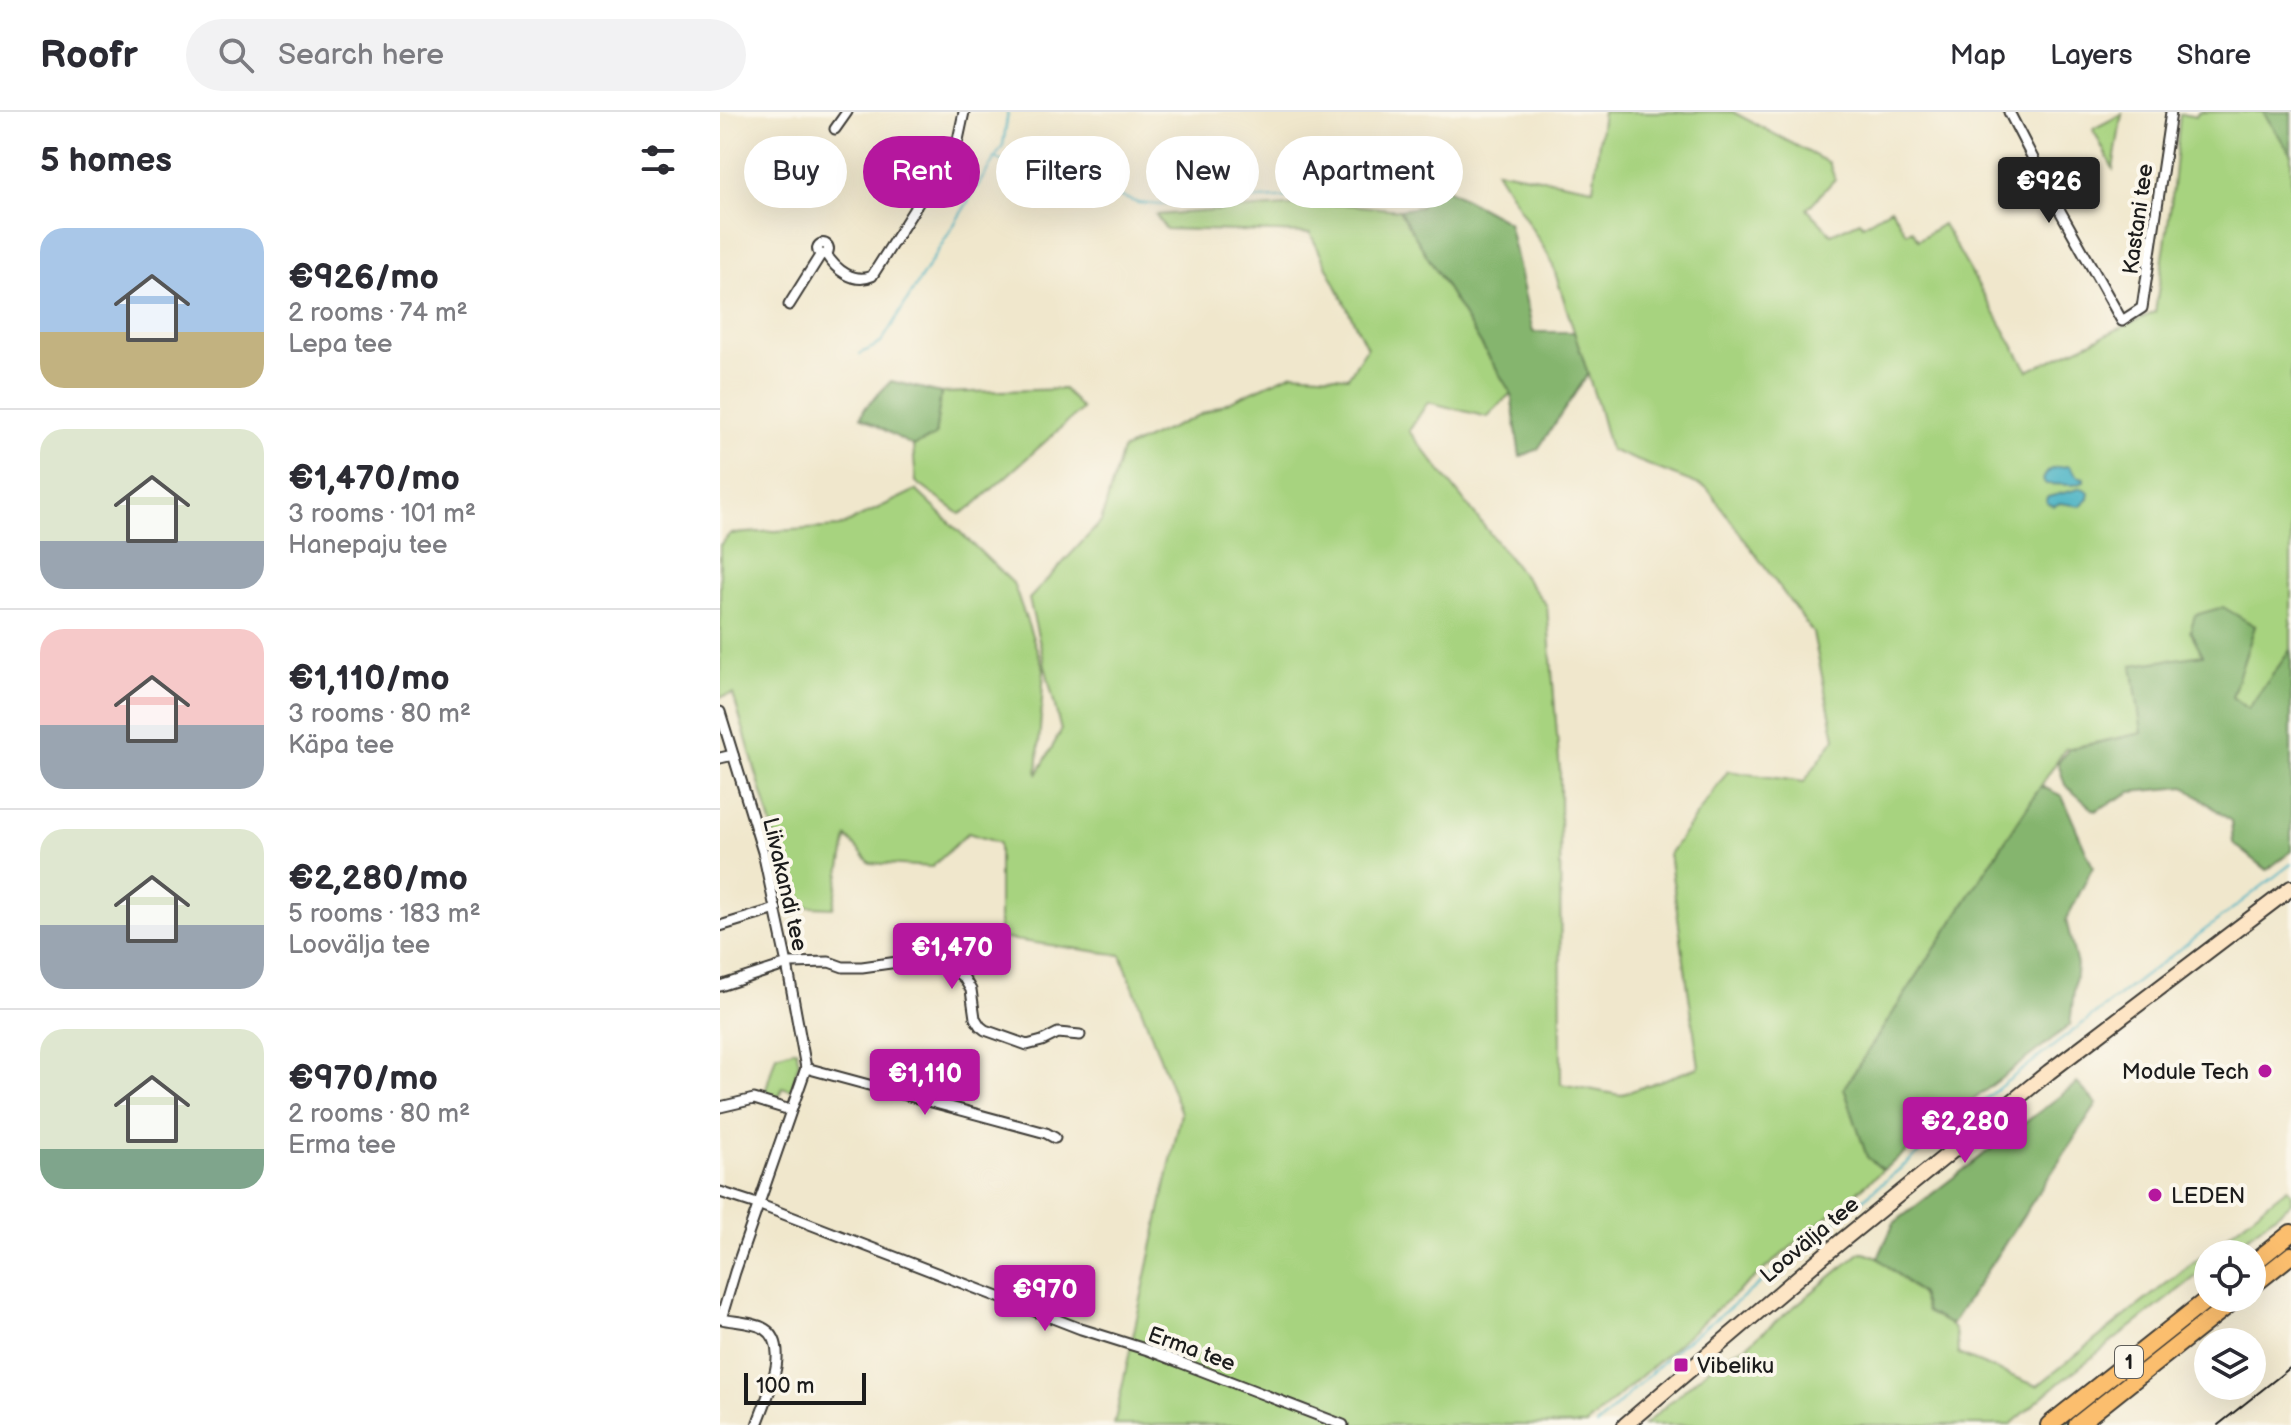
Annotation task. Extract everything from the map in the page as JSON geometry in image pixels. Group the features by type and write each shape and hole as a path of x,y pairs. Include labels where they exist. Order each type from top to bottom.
{"highway":[{"path":"2266,1253 2291,1233"},
{"path":"2266,1275 2291,1255"},
{"name":"1","path":"2049,1425 2194,1310"},
{"name":"1","path":"2077,1425 2219,1312"}],"street":[{"path":"835,129 847,112"},
{"path":"789,305 824,254 832,263 858,279 867,279 876,272 958,140 964,112"},
{"name":"Kastani tee","path":"2009,112 2122,321 2142,308 2171,112"},
{"name":"Liivakandi tee","path":"720,712 763,852 806,1068"},
{"path":"720,758 733,755"},
{"name":"Loovälja tee","path":"1625,1425 1828,1252 2037,1082 2291,888"},
{"path":"720,926 776,909"},
{"path":"720,986 787,964 829,962 843,967 862,967 926,958 951,967 964,978 971,990 975,1018 985,1030 1027,1045 1058,1033 1080,1035"},
{"path":"757,1425 777,1364 778,1347 763,1327 720,1319 806,1068 1055,1138"},
{"path":"720,1107 754,1099 790,1110"},
{"name":"Erma tee","path":"720,1192 1343,1425"}],"green space":[{"path":"1603,112 1733,112 1829,163 1835,179 1807,209 1831,234 1860,221 1863,225 1891,208 1906,233 1912,230 1918,240 1943,224 2028,371 2155,312 2172,197 2180,114 2196,117 2203,112 2263,112 2291,154 2291,649 2248,709 2232,697 2255,626 2204,654 2143,733 2065,749 1844,1088 1867,1157 1883,1170 1716,1310 1586,1425 1114,1425 1181,1113 1121,955 999,938 999,843 968,833 932,867 870,863 847,837 833,908 790,906 777,844 733,694 720,697 720,545 730,534 839,527 916,490 1013,583 1044,669 1037,775 1061,731 1029,599 1101,522 1122,450 1293,373 1348,377 1367,348 1310,233 1166,229 1156,215 1275,207 1399,210 1511,393 1487,417 1428,402 1409,431 1547,606 1560,773 1561,1084 1620,1095 1699,1067 1669,854 1728,771 1804,782 1835,738 1813,633 1707,488 1610,450 1551,260 1496,170 1593,188"},
{"path":"2263,112 2291,112 2291,154"},
{"path":"2122,114 2113,169 2093,129"},
{"path":"1463,198 1508,222 1533,332 1574,332 1588,374 1538,449 1520,457 1511,393 1399,210 1463,208"},
{"path":"891,381 941,393 935,436 913,446 861,417 864,409"},
{"path":"1064,389 1082,409 973,506 960,514 916,482 913,446 935,436 941,393"},
{"path":"2223,607 2255,626 2232,697 2248,709 2291,649 2291,851 2267,870 2233,843 2231,821 2185,787 2131,792 2095,811 2065,785 2058,763 2069,749 2142,733 2132,665 2203,655 2190,631 2195,615"},
{"path":"2041,786 2062,796 2093,867 2066,920 2077,965 2070,1025 1883,1170 1867,1157 1844,1088"},
{"path":"796,1049 799,1062 791,1090 782,1087 779,1098 765,1092 776,1055"},
{"path":"2077,1083 2097,1104 1951,1325 1927,1312 1921,1294 1878,1258 1894,1223"},
{"path":"2287,1188 2291,1192 2291,1203 2243,1240 2221,1240"},
{"path":"1861,1252 1878,1258 1921,1295 1927,1312 1952,1327 1958,1354 2037,1386 2194,1262 2194,1278 2010,1425 1644,1425 1723,1356 1745,1347"},
{"path":"2202,1312 2210,1312 2068,1425 2061,1425"}],"water":[{"path":"2069,466 2077,476 2084,478 2084,482 2074,485 2046,484 2043,480 2053,468"},
{"path":"2082,488 2089,492 2088,499 2080,506 2047,503 2048,497"}],"waterway":[{"path":"860,354 881,343 1003,145 1008,112"},
{"path":"1130,200 1162,205 1275,198"},
{"path":"1597,1425 1677,1348 2005,1083 2291,864"}],"railway":[{"path":"2218,1425 2291,1367"}],"place":[{"name":"Module Tech","path":"2265,1071"},
{"name":"LEDEN","path":"2155,1195"},
{"name":"Vibeliku","path":"1681,1365"}]}
